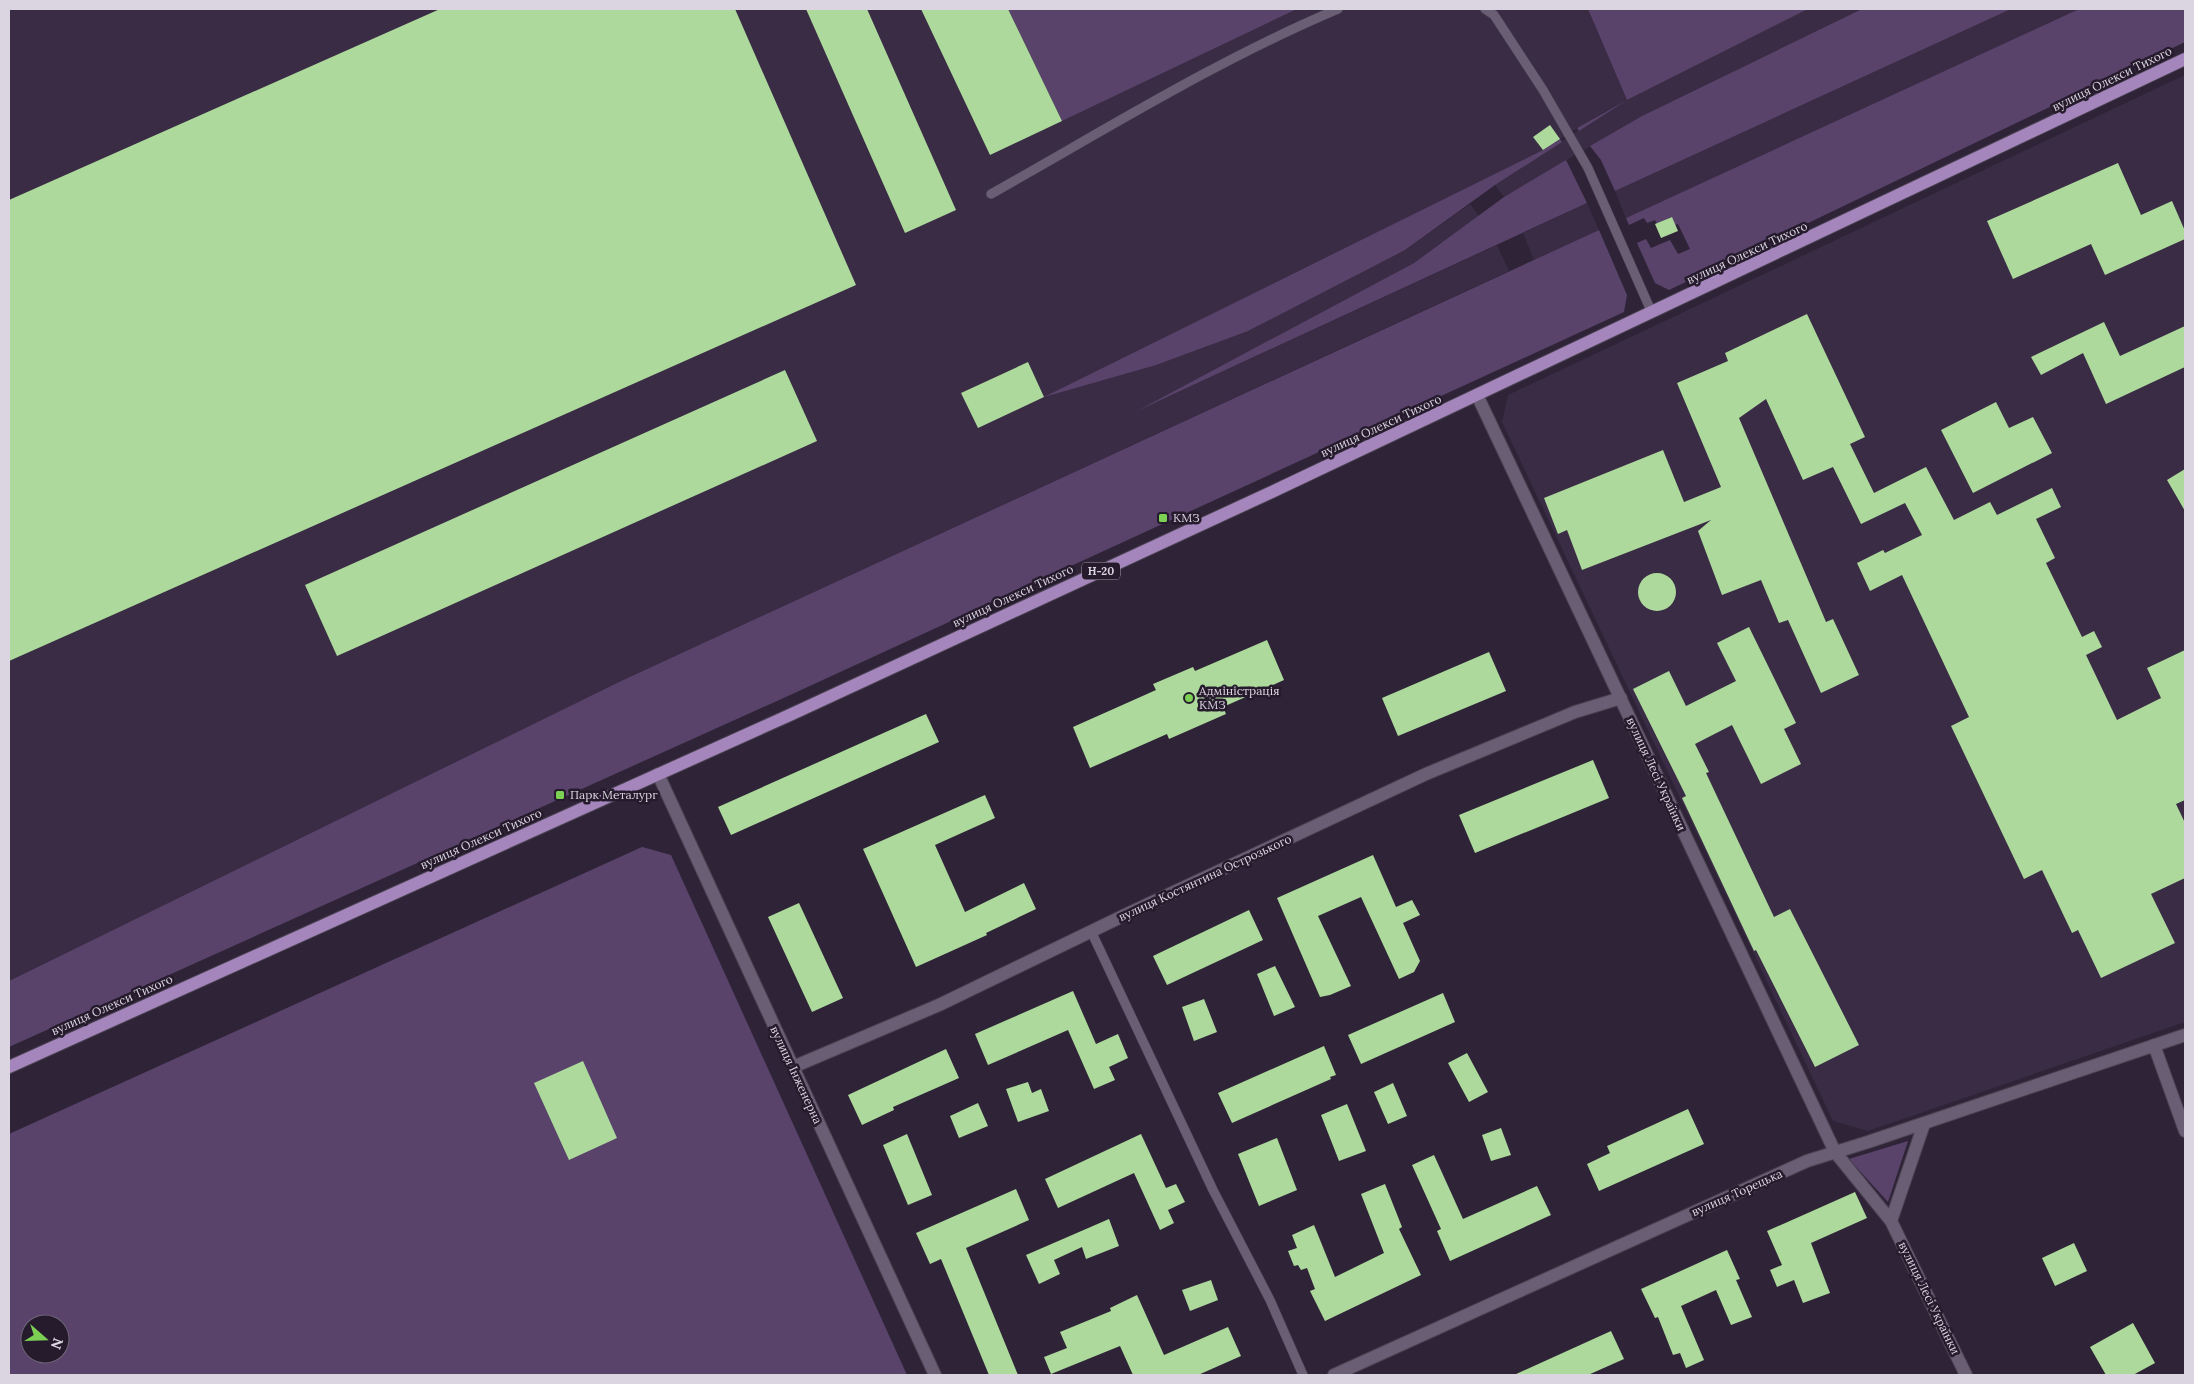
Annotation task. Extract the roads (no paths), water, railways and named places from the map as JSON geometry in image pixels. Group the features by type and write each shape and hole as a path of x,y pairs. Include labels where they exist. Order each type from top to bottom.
{"main road":[{"name":"вулиця Олекси Тихого","path":"9,1067 658,774 1276,490 2185,59"}],"street":[{"name":"вулиця Лесі Українки","path":"1477,396 1835,1152 1892,1221 1966,1375"},
{"name":"вулиця Костянтина Острозького","path":"793,1067 939,1005 1091,931 1426,774 1575,712 1620,698"},
{"name":"вулиця Інженерна","path":"658,774 935,1375"},
{"name":"вулиця Торецька","path":"1334,1375 1807,1161 1924,1124 2185,1035"},
{"path":"2154,1045 2185,1131"},
{"path":"1892,1221 1924,1124"}],"lane":[{"path":"991,194 1210,71 1306,22 1338,9"},
{"path":"1485,9 1494,15 1543,90 1581,155 1652,313"},
{"path":"1091,931 1213,1190 1270,1300 1303,1375"}],"place":[{"name":"КМЗ","path":"1163,518"},
{"name":"Адміністрація КМЗ","path":"1189,698"},
{"name":"Парк Металург","path":"560,795"}]}
